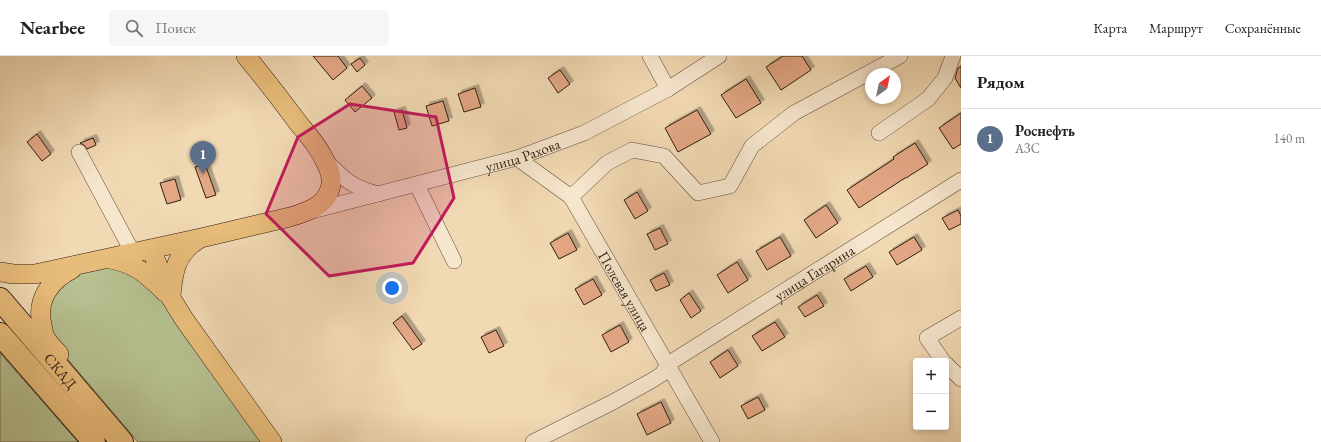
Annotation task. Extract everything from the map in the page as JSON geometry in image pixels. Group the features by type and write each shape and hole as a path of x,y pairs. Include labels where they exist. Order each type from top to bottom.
{"highway":[{"name":"СКАД","path":"0,299 121,441"},
{"name":"СКАД","path":"0,334 94,442"}],"main road":[{"path":"0,272 13,274 35,274 80,265 309,212 321,203 328,194 331,184 330,174 324,159 309,137 246,56"},
{"path":"171,298 172,278 178,261 183,252 191,244 201,238"},
{"path":"151,249 171,298 184,319 272,442"},
{"path":"108,258 124,261 134,266 149,276 171,298"},
{"path":"80,265 60,276 48,289 43,298 41,320 45,336 105,409 121,441"},
{"path":"0,346 60,416 90,442"}],"street":[{"path":"650,56 668,89"},
{"name":"улица Рахова","path":"309,212 418,185 517,158 584,133 668,89 719,56"},
{"path":"571,197 607,163 632,150 664,156 698,193 730,186 752,146 794,113 900,56"},
{"path":"879,133 928,99 945,78 953,56"},
{"path":"78,152 132,253"},
{"name":"Полевая улица","path":"517,158 571,197 712,442"},
{"path":"324,159 353,186 379,194"},
{"name":"улица Гагарина","path":"533,442 652,381 662,374 668,364 961,180"},
{"path":"418,185 454,261"},
{"path":"941,358 927,338 961,318"},
{"path":"949,367 961,379"}],"highlighted area":[{"path":"350,104 436,117 454,198 413,263 329,276 266,214 298,137"}],"green space":[{"path":"107,264 147,279 266,442 138,442 53,342 45,312 67,276"},
{"path":"0,353 78,442 0,442"}],"building":[{"path":"313,56 338,56 347,68 333,80"},
{"path":"783,56 802,56 811,70 781,90 766,67"},
{"path":"360,58 365,65 357,72 351,64"},
{"path":"961,66 961,88 955,78 958,68"},
{"path":"560,70 570,84 558,93 548,78"},
{"path":"746,79 761,103 736,118 721,95"},
{"path":"362,86 372,98 355,112 345,100"},
{"path":"475,88 481,107 464,112 458,94"},
{"path":"443,101 449,121 432,126 426,106"},
{"path":"402,110 407,128 399,130 394,112"},
{"path":"697,110 711,134 678,152 665,128"},
{"path":"961,113 961,144 953,149 939,128"},
{"path":"37,134 51,154 42,161 27,142"},
{"path":"93,138 96,145 87,149 80,143"},
{"path":"915,143 928,164 859,208 847,190 894,159 893,157"},
{"path":"205,164 216,195 206,198 195,167"},
{"path":"175,179 181,200 167,204 160,183"},
{"path":"637,192 648,211 635,219 624,200"},
{"path":"826,205 838,223 816,238 804,220"},
{"path":"958,210 961,216 961,224 949,230 942,218"},
{"path":"660,228 668,244 655,250 647,234"},
{"path":"568,233 577,250 559,259 550,243"},
{"path":"780,237 791,256 767,270 756,251"},
{"path":"914,237 922,250 897,265 889,252"},
{"path":"737,262 748,280 728,293 717,275"},
{"path":"866,266 873,277 851,291 844,279"},
{"path":"664,273 670,285 656,291 650,280"},
{"path":"593,279 602,295 584,305 575,289"},
{"path":"689,293 701,311 691,318 680,300"},
{"path":"817,295 824,306 805,317 798,307"},
{"path":"402,316 422,344 413,350 393,323"},
{"path":"775,322 785,337 762,351 752,336"},
{"path":"620,325 629,342 611,352 602,335"},
{"path":"496,330 504,346 489,353 481,337"},
{"path":"728,350 738,366 720,378 710,362"},
{"path":"758,397 765,410 748,419 741,406"},
{"path":"661,402 671,423 647,435 637,414"}],"place":[{"name":"Роснефть","path":"203,174"}]}
